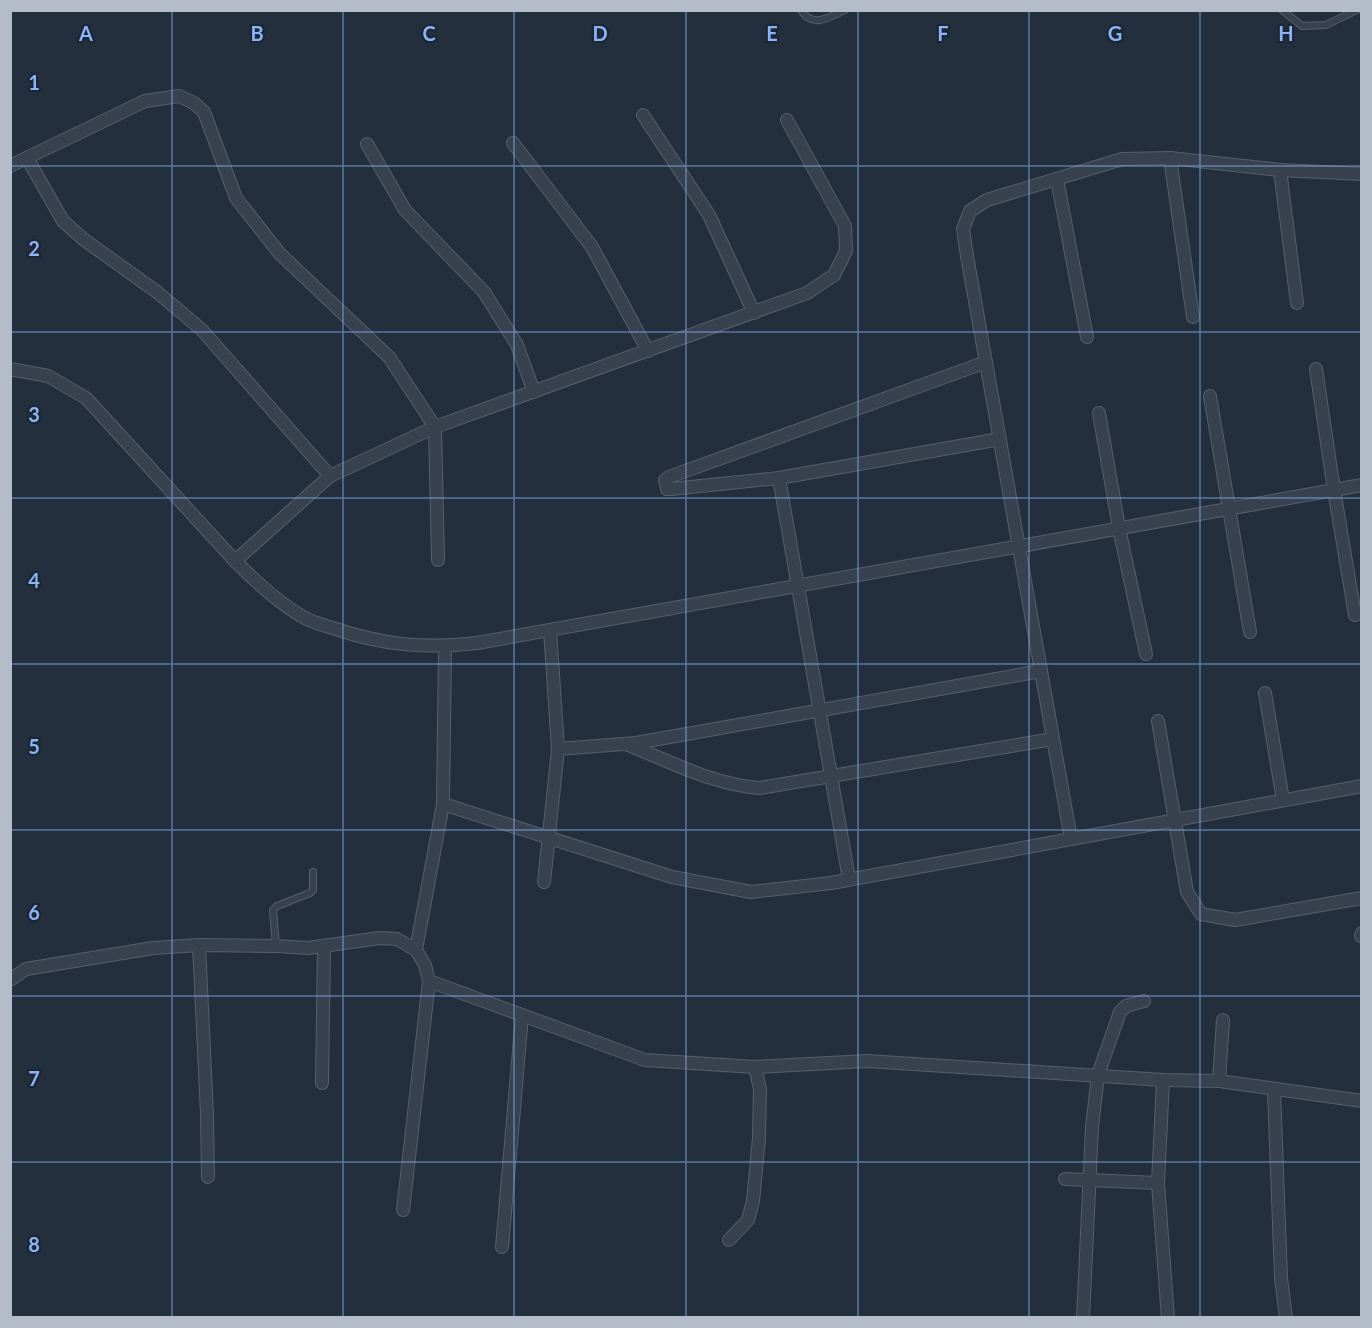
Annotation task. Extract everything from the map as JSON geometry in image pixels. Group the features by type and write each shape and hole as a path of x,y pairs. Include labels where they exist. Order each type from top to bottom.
{"street":[{"path":"10,166 145,101 179,96 194,103 204,112 236,198 280,254 389,357 435,427 438,560"},
{"path":"643,115 709,215 754,313"},
{"path":"235,561 330,476 435,427 807,293 834,274 846,250 845,226 787,120"},
{"path":"513,143 592,247 648,351"},
{"path":"367,144 405,210 484,292 517,345 534,392"},
{"path":"27,158 63,221 83,239 157,292 202,330 330,476"},
{"path":"1170,158 1193,317"},
{"path":"1071,839 963,229 970,211 987,200 1122,159 1170,158 1280,170 1362,174"},
{"path":"1280,170 1297,303"},
{"path":"1057,179 1087,337"},
{"path":"986,362 669,477 665,480 665,484 667,489 671,489 779,478 1000,439"},
{"path":"10,369 48,376 86,398 235,561 260,585 307,619 358,636 390,643 445,647 550,630 1362,485"},
{"path":"1316,369 1355,615"},
{"path":"1210,396 1250,632"},
{"path":"1099,413 1119,528 1146,654"},
{"path":"779,478 849,879"},
{"path":"544,882 558,749 550,630"},
{"path":"416,950 443,804 445,647"},
{"path":"558,749 625,743 1041,672"},
{"path":"1266,693 1283,800"},
{"path":"1158,721 1188,892 1201,914 1235,920 1362,898"},
{"path":"625,743 720,781 739,787 760,788 1053,739"},
{"path":"443,804 672,877 751,892 849,879 1362,786"},
{"path":"10,980 26,969 153,948 199,945 308,948 380,938 397,939 416,950 425,965 429,981 403,1210"},
{"path":"199,945 208,1177"},
{"path":"322,1083 324,946"},
{"path":"429,981 645,1060 755,1067 867,1061 1162,1080 1219,1081 1362,1101"},
{"path":"1083,1317 1092,1127 1098,1075 1120,1012 1126,1006 1144,1001"},
{"path":"502,1247 522,1016"},
{"path":"1219,1081 1223,1020"},
{"path":"729,1240 748,1220 753,1202 759,1138 760,1089 755,1067"},
{"path":"1162,1080 1158,1183 1168,1317"},
{"path":"1274,1090 1281,1278 1286,1317"},
{"path":"1065,1179 1158,1183"}],"lane":[{"path":"801,10 806,17 818,21 845,10"},
{"path":"1282,10 1302,26 1326,25 1357,10"},
{"path":"276,946 273,910 313,890 313,872"}]}
